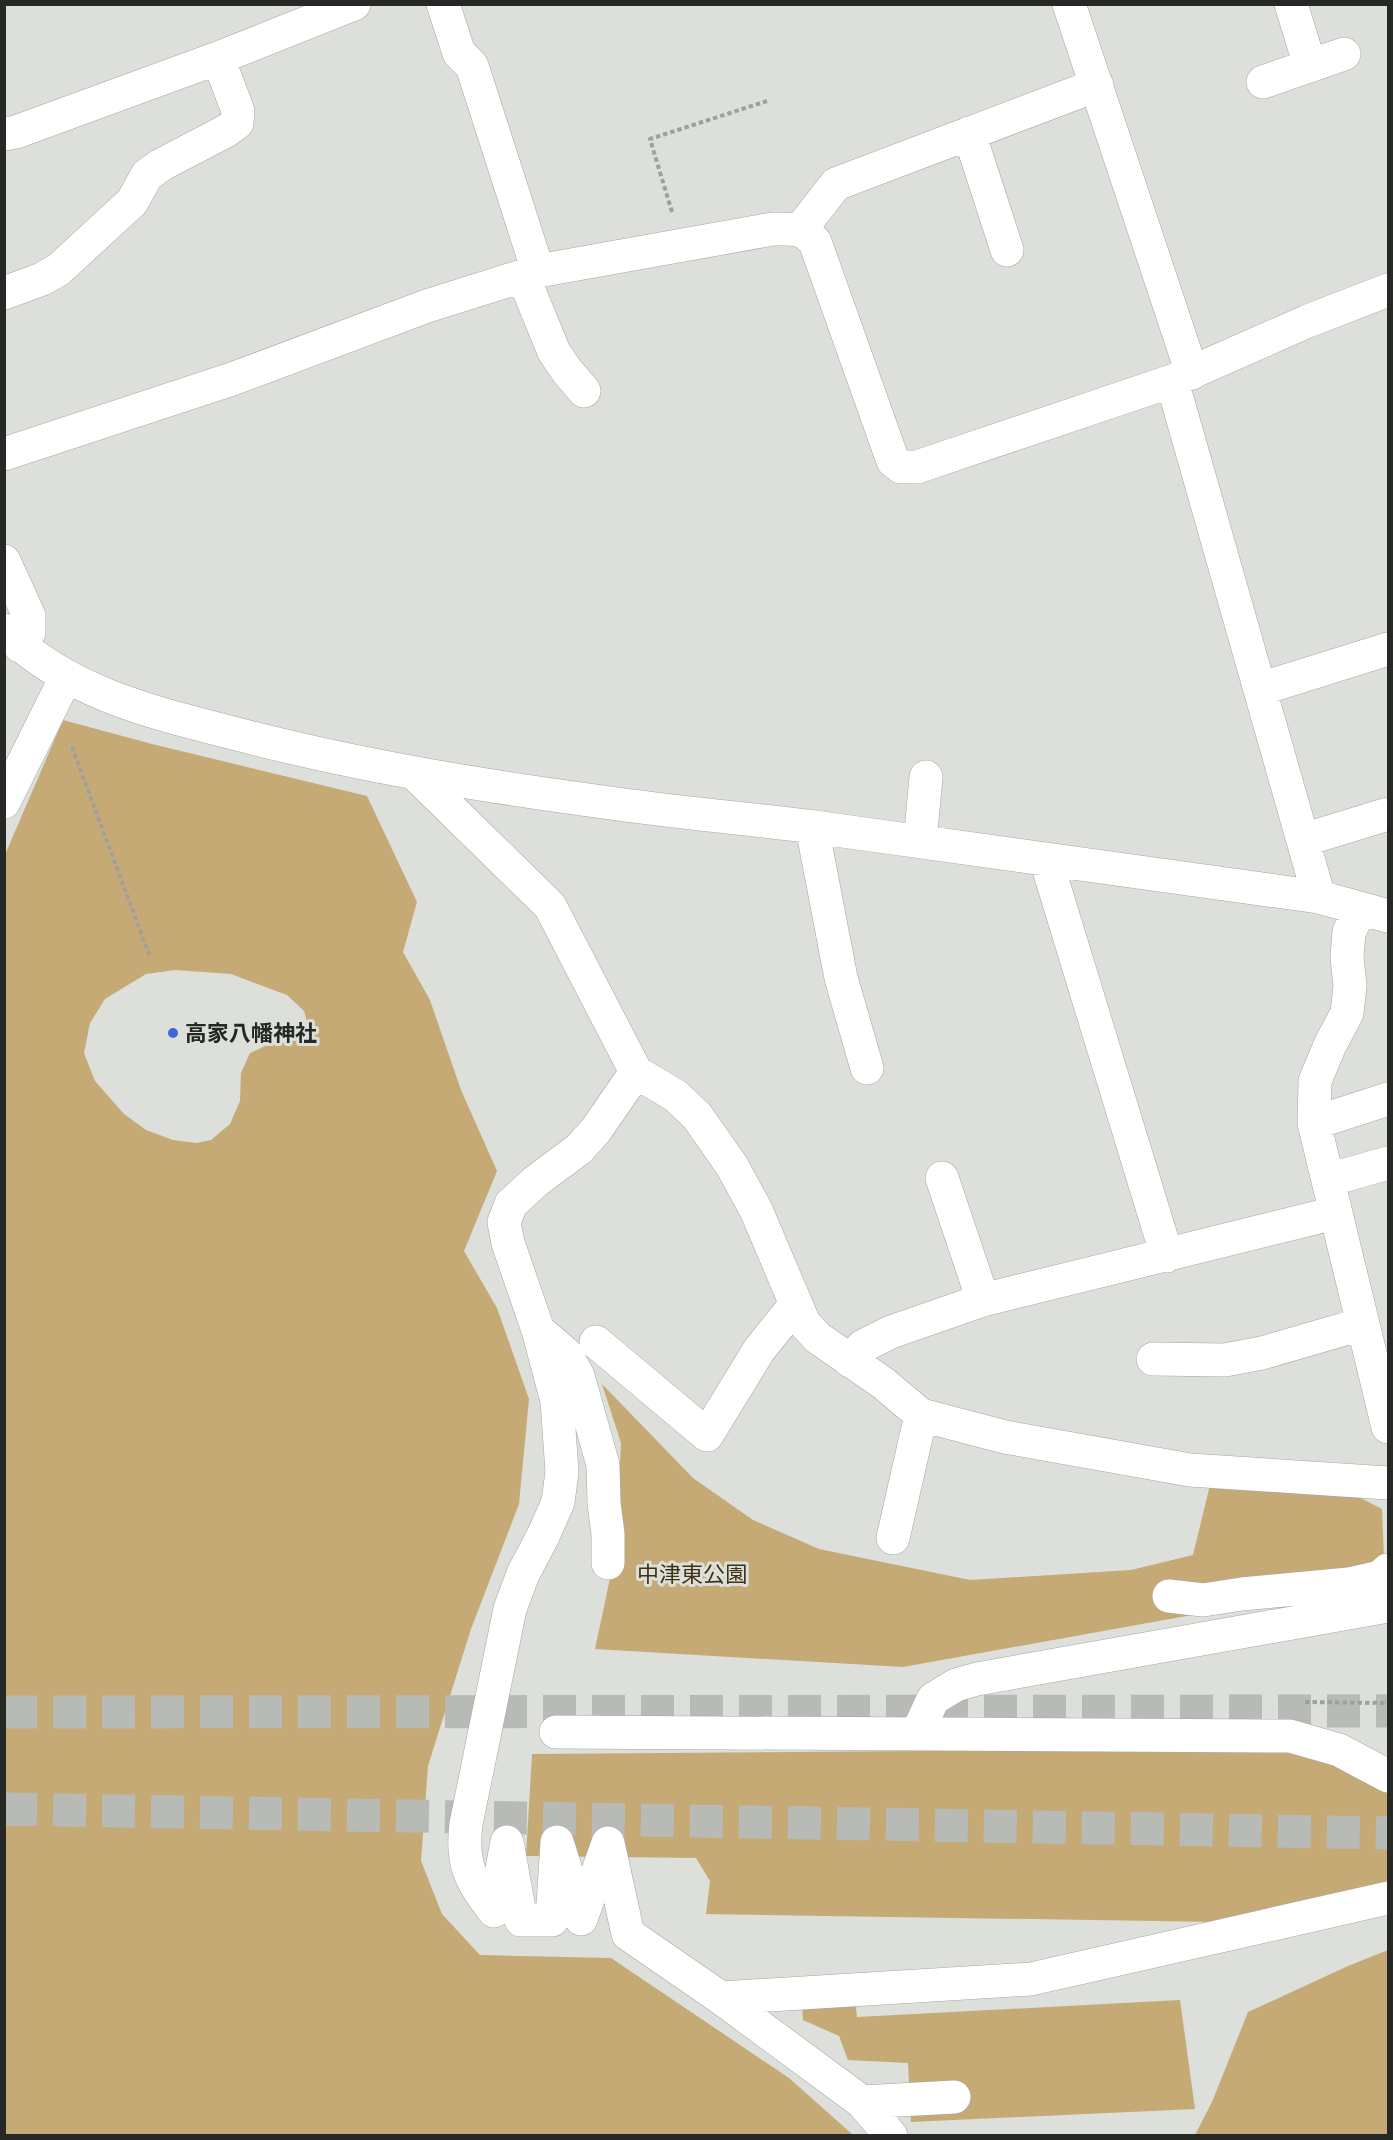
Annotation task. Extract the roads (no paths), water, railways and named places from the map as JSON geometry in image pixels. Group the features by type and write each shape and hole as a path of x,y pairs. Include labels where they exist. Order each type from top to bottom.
{"street":[{"path":"4,134 16,132 218,58 292,16 354,4"},
{"path":"443,4 459,53 472,66 554,352 584,391"},
{"path":"1069,4 1097,85 1182,377 1260,689 1319,897"},
{"path":"1290,4 1310,66"},
{"path":"1263,82 1344,54"},
{"path":"4,293 42,279 58,270 132,202 147,175 237,123 238,111 218,58"},
{"path":"800,230 836,184 1097,85"},
{"path":"969,133 1007,250"},
{"path":"4,454 232,379 427,306 530,274 773,229 800,230 816,242 893,461 901,467 916,466 1182,377 1308,321 1389,290"},
{"path":"4,561 29,616 29,632 12,638 60,689 105,695 156,713 312,754 415,774 618,804 812,827 1319,897 1374,913"},
{"path":"1260,689 1389,649"},
{"path":"4,802 60,689"},
{"path":"415,774 550,906 636,1072 676,1096 697,1116 732,1166 756,1210 804,1323 818,1338 883,1383 921,1415 1005,1437 1190,1470 1389,1483"},
{"path":"920,842 926,777"},
{"path":"1303,840 1389,814"},
{"path":"812,827 841,978 867,1068"},
{"path":"1046,860 1167,1256"},
{"path":"1374,913 1349,932 1347,957 1350,986 1347,1013 1315,1081 1314,1123 1362,1324 1384,1388 1389,1427"},
{"path":"636,1072 596,1130 579,1149 536,1181 511,1204 504,1222 508,1244 537,1330 556,1401 562,1472 558,1502 523,1574 510,1609 466,1824 463,1846 467,1870 479,1892 494,1911 507,1842 521,1920 552,1920 557,1842 582,1919 608,1843 628,1934 721,1998 862,2102 891,2136"},
{"path":"1314,1123 1389,1099"},
{"path":"1328,1180 1389,1163"},
{"path":"942,1178 983,1300"},
{"path":"850,1360 863,1346 891,1332 983,1300 1335,1213"},
{"path":"597,1342 707,1435 759,1350 796,1304"},
{"path":"1153,1359 1225,1360 1262,1353 1362,1324"},
{"path":"537,1330 566,1354 578,1376 603,1465 608,1563"},
{"path":"892,1538 921,1415"},
{"path":"1169,1596 1203,1600 1349,1584 1380,1577 1389,1570"},
{"path":"917,1734 933,1699 956,1685 977,1679 1389,1606"},
{"path":"556,1732 1290,1736 1339,1750 1389,1776"},
{"path":"721,1998 1031,1979 1389,1898"},
{"path":"862,2102 954,2097"}],"tunnel":[{"path":"4,1712 1388,1711"},
{"path":"4,1809 1388,1833"}],"place":[{"name":"高家八幡神社","path":"173,1033"}],"park label":[{"name":"中津東公園","path":"692,1574"}]}
